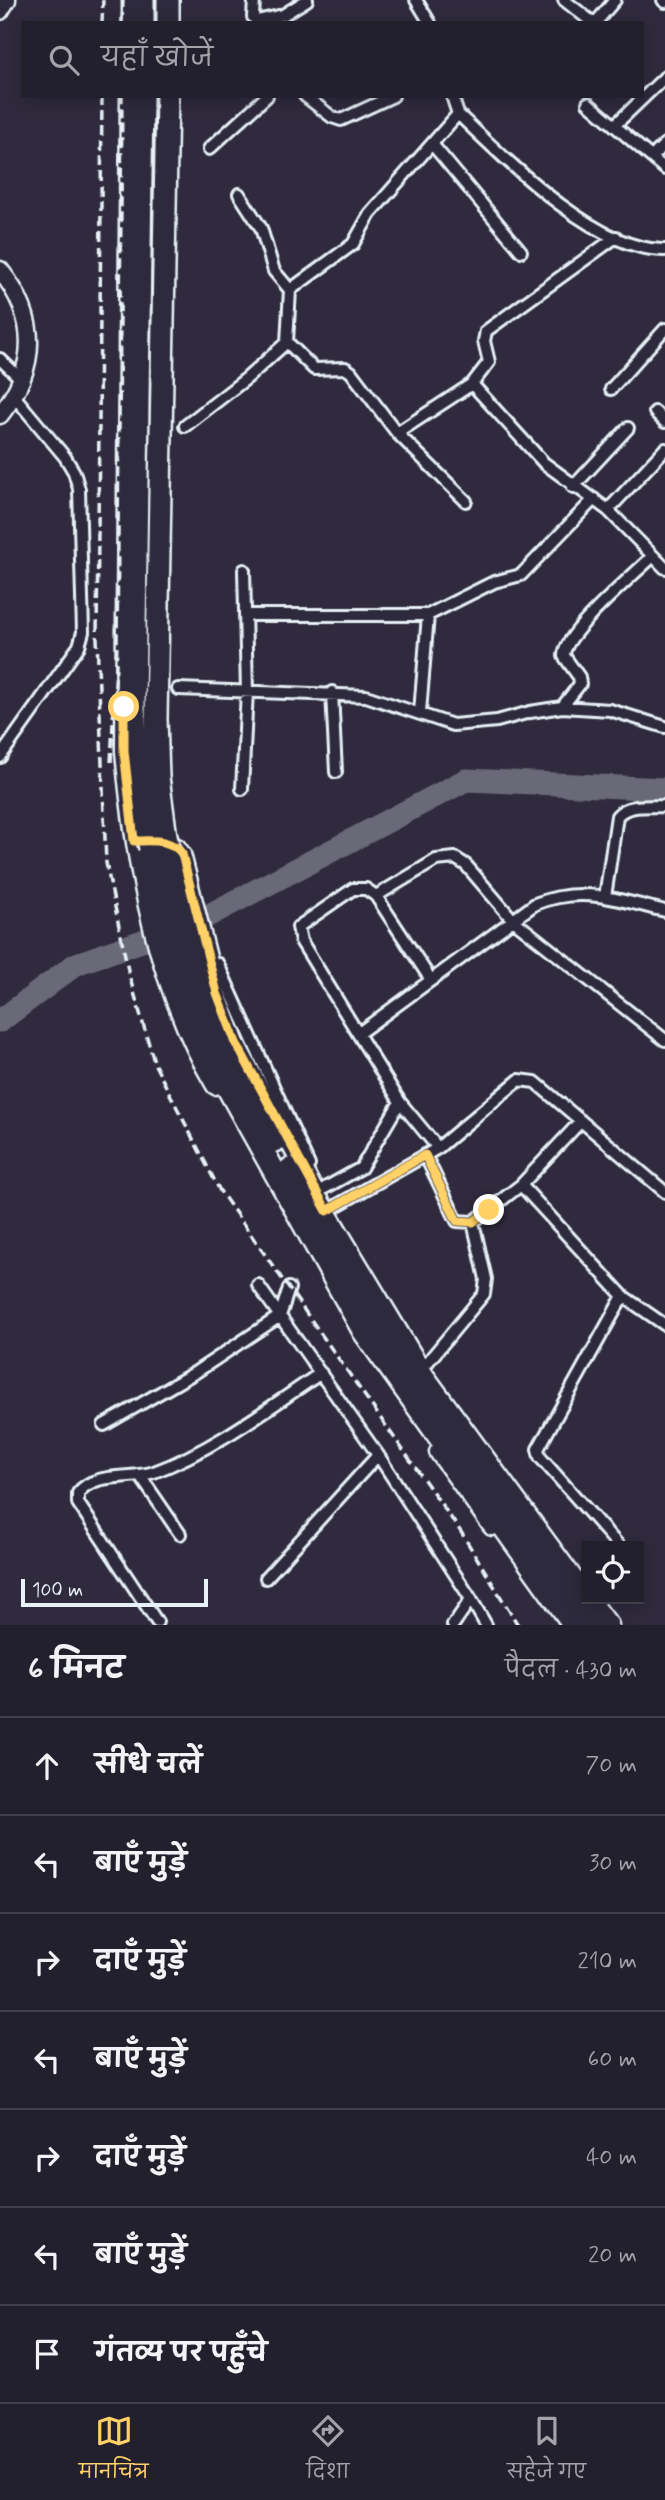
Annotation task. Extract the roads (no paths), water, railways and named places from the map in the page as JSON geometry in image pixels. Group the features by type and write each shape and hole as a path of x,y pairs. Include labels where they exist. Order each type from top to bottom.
{"highway":[{"path":"143,0 143,21"},
{"path":"168,0 168,21"},
{"path":"142,98 134,706 139,793 153,840 178,895 226,1050 378,1329 447,1427 596,1625"},
{"path":"153,840 158,777 156,719 167,98"},
{"path":"202,969 211,1058 352,1312 405,1393 574,1625"}],"street":[{"path":"0,11 7,0"},
{"path":"131,0 131,21"},
{"path":"254,0 253,17 257,21 283,15 307,0"},
{"path":"416,0 429,21"},
{"path":"564,0 591,21"},
{"path":"594,21 615,0"},
{"path":"644,97 665,77"},
{"path":"129,98 124,725 153,840 149,913 200,1061 366,1348 467,1496 564,1625"},
{"path":"209,149 265,98"},
{"path":"308,98 332,117 341,120 389,98"},
{"path":"453,98 458,114 548,198 616,237 640,246 665,250"},
{"path":"615,125 643,98"},
{"path":"588,103 665,169"},
{"path":"290,290 353,244 370,214 458,114"},
{"path":"432,144 521,251"},
{"path":"652,157 665,144"},
{"path":"184,426 247,378 286,342 290,290 274,271 261,228 239,194"},
{"path":"397,433 472,384 489,362 484,341 486,331 616,237"},
{"path":"0,270 25,312 29,333 28,360 23,381 15,397 0,415"},
{"path":"611,389 665,329"},
{"path":"286,342 314,369 340,368 351,372 397,433 466,500"},
{"path":"0,359 23,381"},
{"path":"472,384 544,463 573,487 608,510 665,568"},
{"path":"0,757 75,653 82,632 79,489 74,472 15,397"},
{"path":"655,412 665,422"},
{"path":"573,487 628,429"},
{"path":"608,510 665,449"},
{"path":"245,615 428,615 494,582 521,575 594,499"},
{"path":"562,707 580,684 579,677 565,656 566,646 591,616 653,556"},
{"path":"242,789 247,691 244,570"},
{"path":"420,712 428,615"},
{"path":"178,689 366,695 461,726 562,707 610,710 665,727"},
{"path":"332,692 336,772"},
{"path":"605,897 617,816 622,810 632,807 665,806"},
{"path":"153,840 161,840 177,847 182,854 178,895"},
{"path":"376,896 436,860 455,858 466,865 513,920 665,1040"},
{"path":"431,980 376,896 366,889 353,889 298,927 301,941 400,1102 438,1148"},
{"path":"359,1032 536,904 575,893 665,911"},
{"path":"202,969 236,1043 327,1211 422,1369 581,1587"},
{"path":"327,1211 438,1148 519,1080 524,1079 535,1082 665,1192"},
{"path":"318,1192 361,1168 400,1102"},
{"path":"425,1155 457,1221 473,1222 521,1185 581,1121"},
{"path":"521,1185 623,1296 665,1325"},
{"path":"422,1369 484,1294 486,1279 473,1222"},
{"path":"258,1285 378,1455 486,1625"},
{"path":"104,1424 196,1372 280,1316 289,1288"},
{"path":"615,1541 540,1457 538,1449 579,1381 623,1296"},
{"path":"157,1622 77,1499 81,1489 95,1482 141,1476 187,1459 215,1444 321,1373"},
{"path":"266,1578 378,1455"},
{"path":"141,1476 180,1534"},
{"path":"453,1625 471,1599"},
{"path":"594,1604 610,1625"}],"waterway":[{"path":"0,1021 76,964 194,923 466,780 665,789"}],"railway":[{"path":"102,21 103,0"},
{"path":"122,21 123,0"},
{"path":"102,98 97,638 106,863 129,975 155,1065 220,1191 461,1532 518,1625"},
{"path":"111,762 117,645 122,98"}]}
